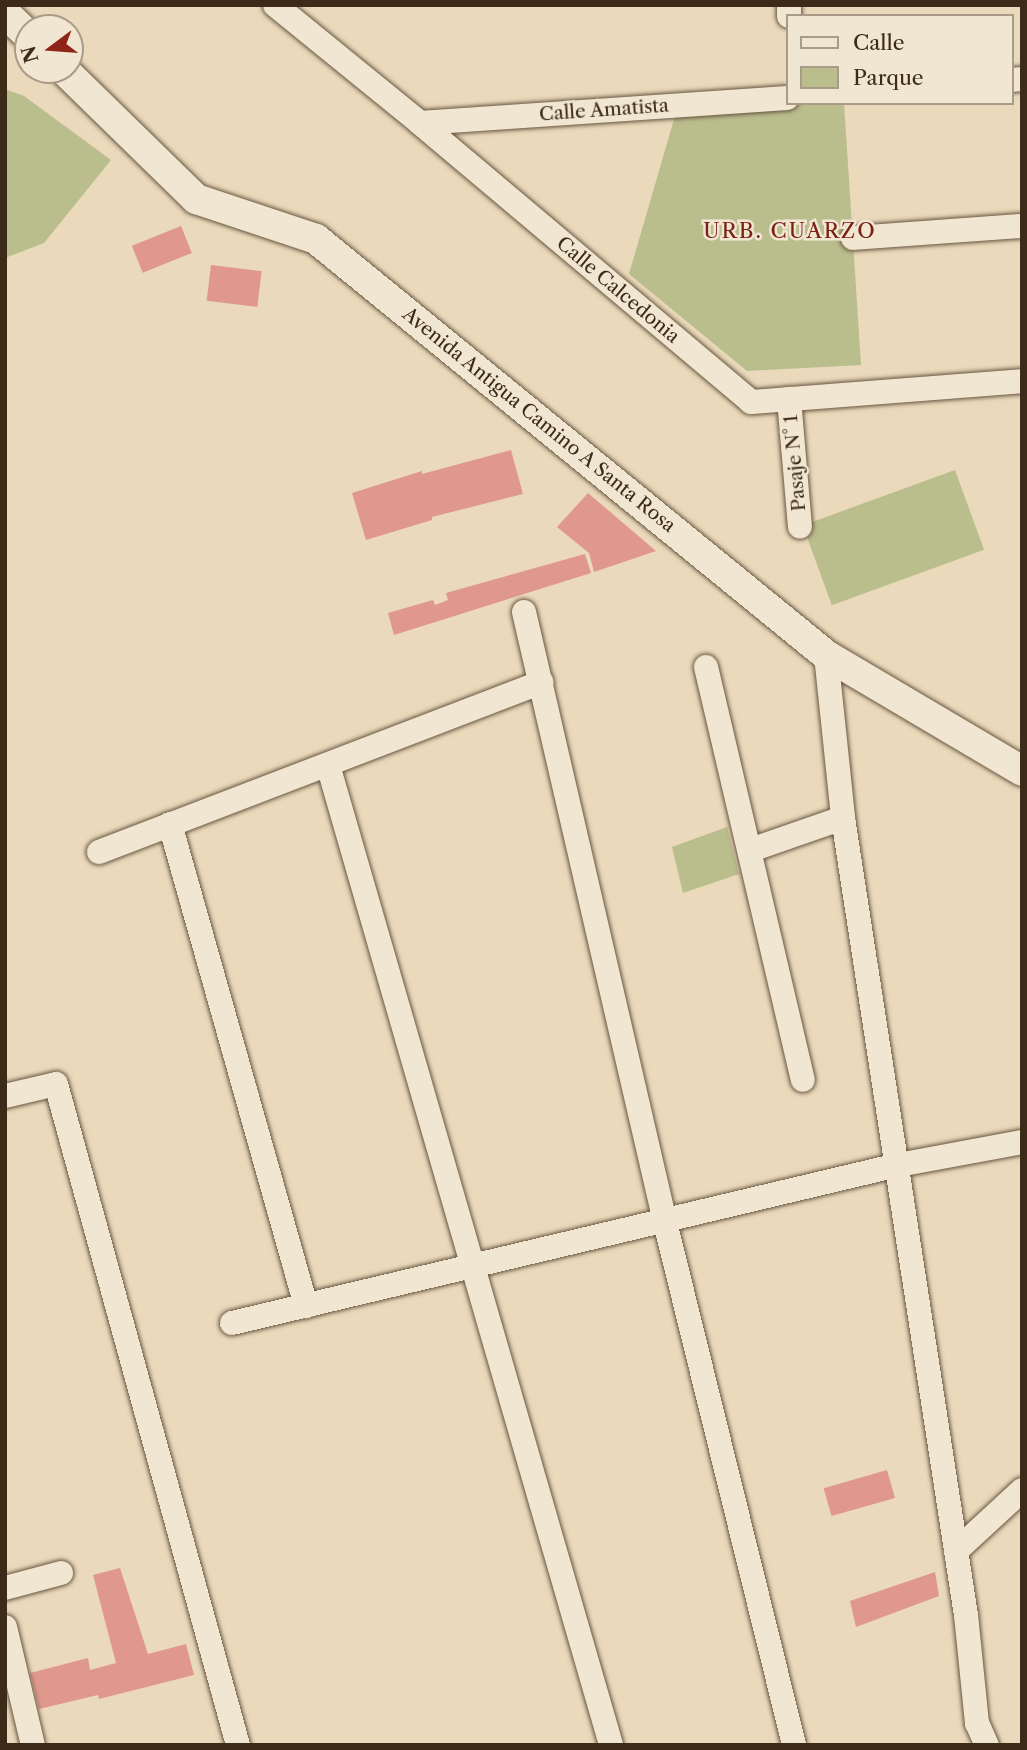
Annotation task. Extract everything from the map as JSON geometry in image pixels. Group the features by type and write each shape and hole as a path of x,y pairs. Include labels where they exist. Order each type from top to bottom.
{"street":[{"name":"Calle Calcedonia","path":"275,5 420,123 751,402 1022,380"},
{"name":"Avenida Antigua Camino A Santa Rosa","path":"78,84 196,200 316,239 826,655 1022,771"},
{"name":"Calle Amatista","path":"420,123 786,98"},
{"path":"853,238 1022,226"},
{"name":"Pasaje N° 1","path":"789,399 800,527"},
{"path":"524,612 665,1222 794,1745"},
{"path":"826,655 843,818 956,1551 977,1723 987,1745"},
{"path":"706,667 803,1080"},
{"path":"99,852 541,682"},
{"path":"328,765 611,1745"},
{"path":"751,850 843,818"},
{"path":"170,824 306,1306"},
{"path":"5,1096 56,1084 237,1745"},
{"path":"232,1323 898,1165 1022,1142"},
{"path":"956,1551 1022,1490"},
{"path":"5,1588 61,1573"},
{"path":"5,1627 33,1745"}],"green space":[{"path":"5,89 24,96 111,160 44,243 5,258"},
{"path":"786,103 844,105 861,365 747,371 629,274 677,109"},
{"path":"955,470 984,550 832,605 803,525"},
{"path":"727,827 739,874 683,893 672,847"}],"building":[{"path":"181,226 192,253 143,273 132,246"},
{"path":"211,265 262,271 257,307 207,301"},
{"path":"511,450 523,494 432,517 432,520 366,540 352,493 422,471 422,474"},
{"path":"588,493 656,551 594,572 589,553 557,527"},
{"path":"585,554 591,573 394,635 388,613 433,600 435,605 448,600 446,593"},
{"path":"887,1470 895,1498 832,1516 824,1488"},
{"path":"120,1568 148,1654 186,1644 194,1675 99,1699 98,1695 39,1709 30,1673 88,1658 90,1670 116,1663 93,1575"},
{"path":"935,1572 939,1596 856,1627 850,1601"}],"district":[{"name":"URB. CUARZO","path":"790,231"}]}
